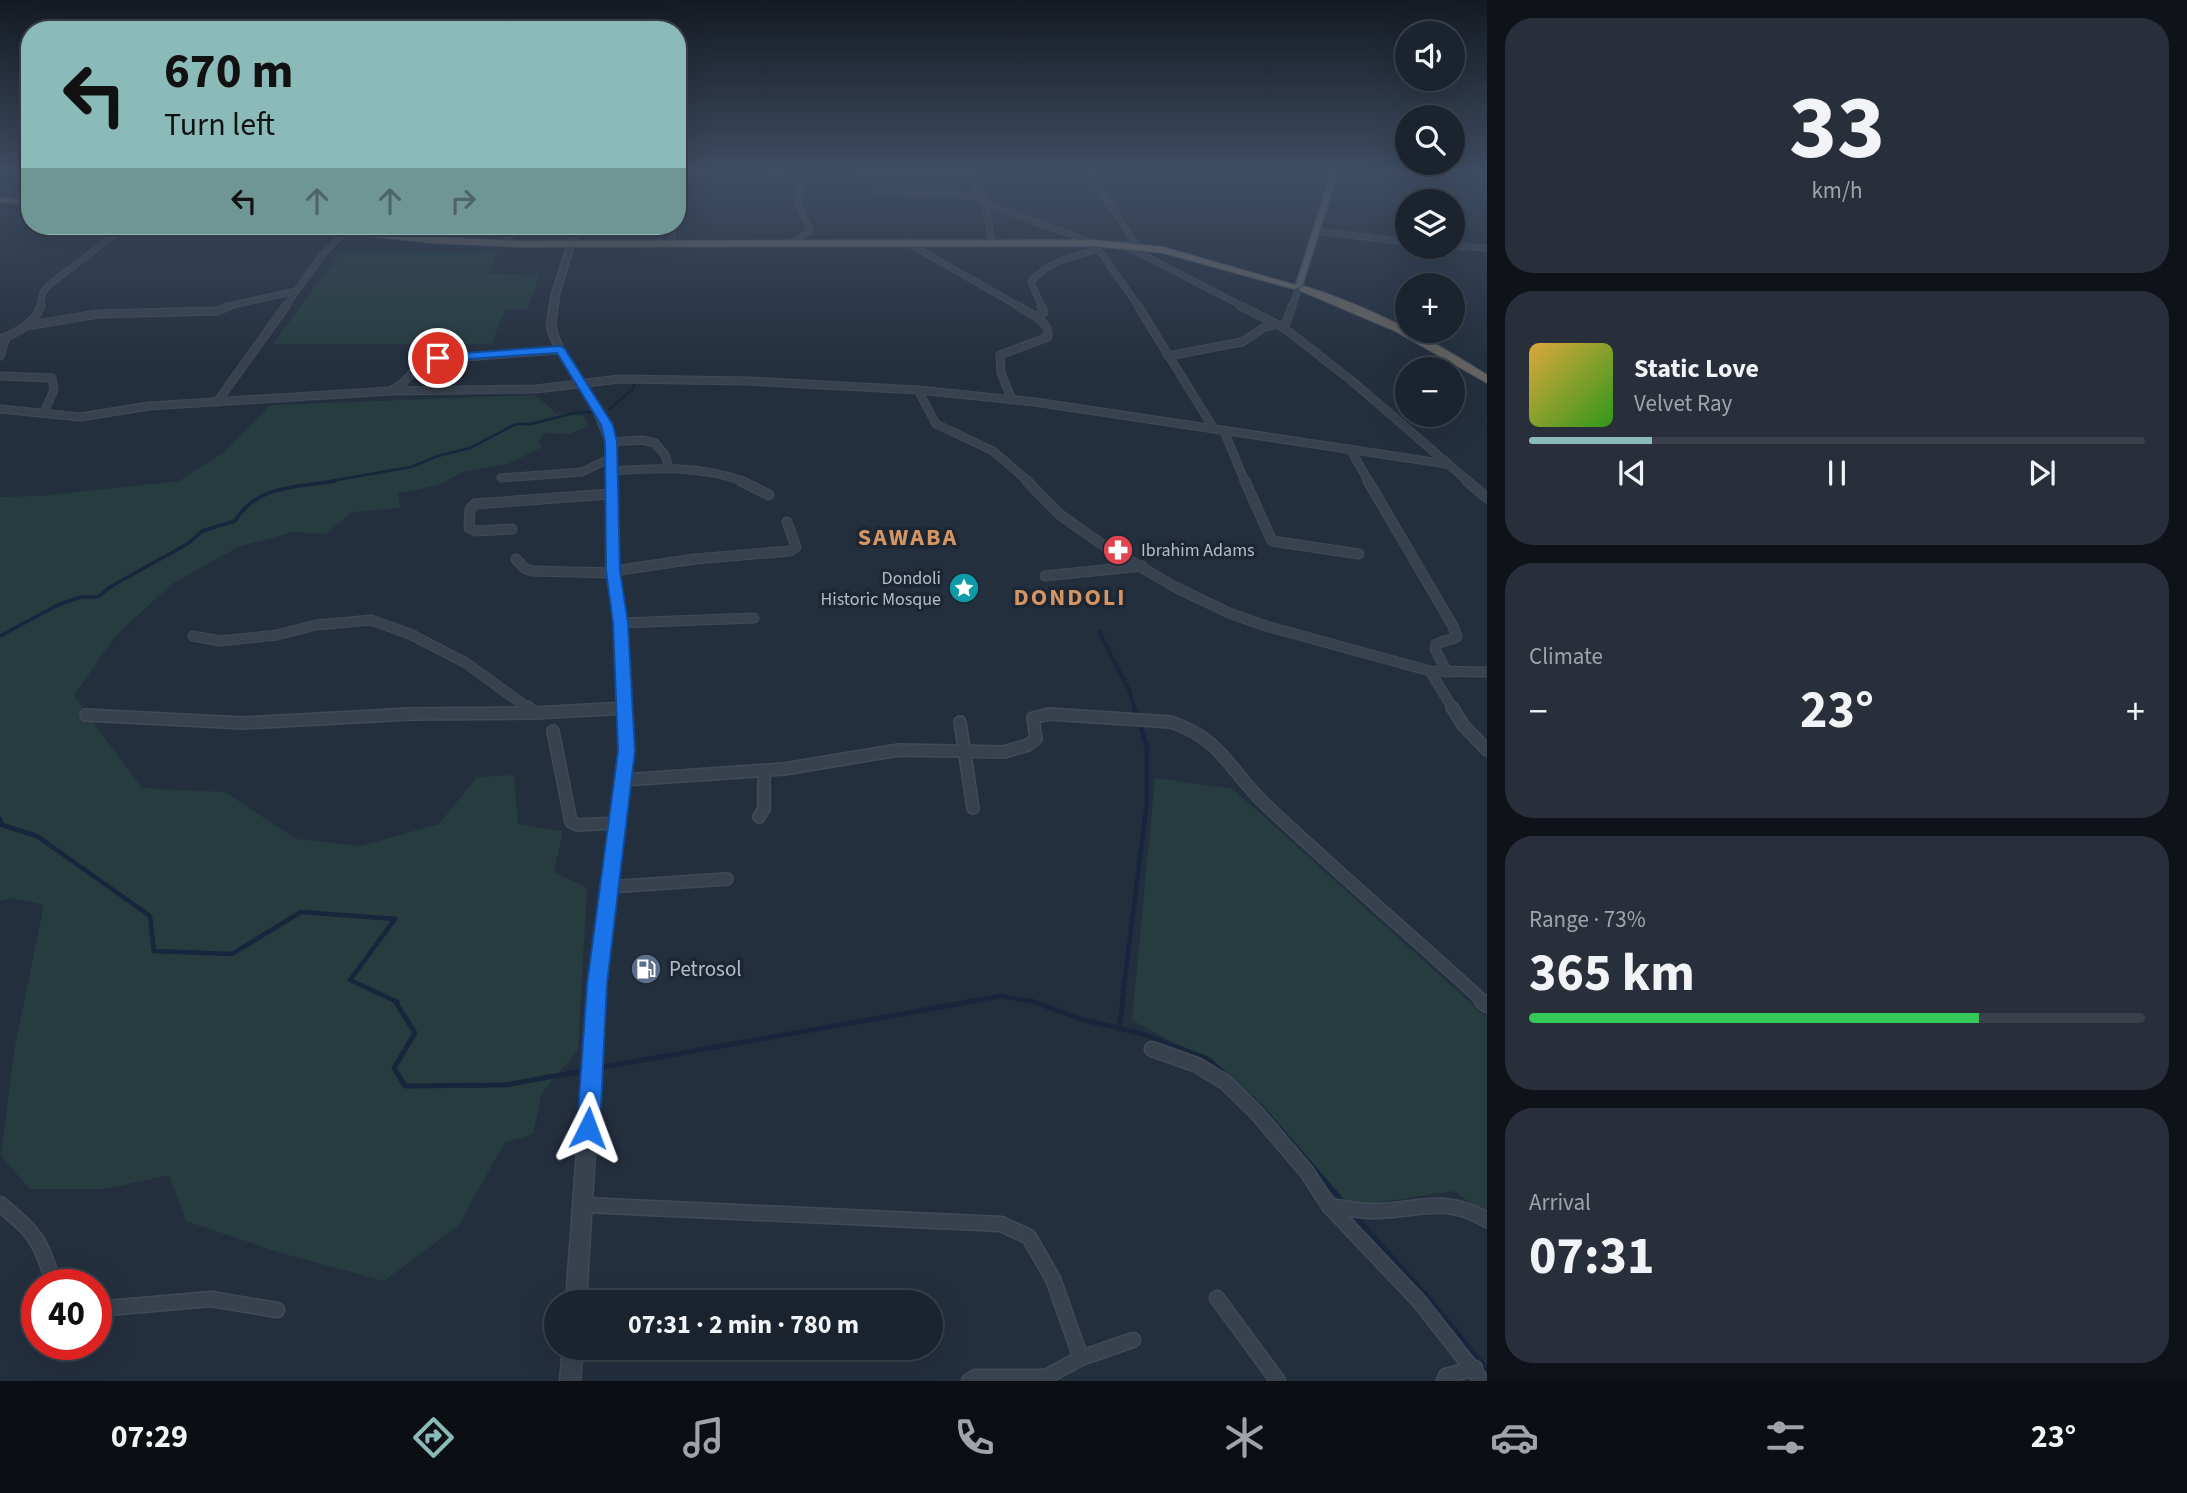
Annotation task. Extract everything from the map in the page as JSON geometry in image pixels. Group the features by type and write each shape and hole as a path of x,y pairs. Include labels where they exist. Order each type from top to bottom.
{"highway":[{"path":"399,235 502,244 992,241 1137,246 1200,258 1335,302 1432,345 1487,380"}],"main road":[{"path":"1298,288 1315,235"}],"street":[{"path":"26,326 40,309 45,288 114,235"},
{"path":"217,402 323,254 342,235"},
{"path":"502,244 512,235"},
{"path":"576,235 571,244 550,325 560,349 607,425 611,442 613,572 620,623 627,751 596,1000 577,1290"},
{"path":"671,243 672,235"},
{"path":"792,242 806,235"},
{"path":"991,235 992,241"},
{"path":"1071,235 1097,246 1137,304 1214,429"},
{"path":"1130,235 1137,246"},
{"path":"1353,235 1395,241"},
{"path":"906,242 982,287 1001,294 1046,325 1048,337 1000,355 998,360 1012,400"},
{"path":"1124,245 1281,326 1352,381 1487,498"},
{"path":"1035,316 1044,312 1031,282 1036,275 1052,264 1097,246"},
{"path":"1465,247 1487,248"},
{"path":"1281,326 1298,288"},
{"path":"0,356 3,338 26,326 59,318 218,311 227,306 296,291"},
{"path":"40,309 59,318"},
{"path":"1168,356 1242,342 1263,328 1281,326"},
{"path":"390,391 401,387 424,360 560,349"},
{"path":"0,376 52,378 54,390 44,412"},
{"path":"0,409 80,417 149,406 390,391 536,389 620,379 736,381 918,390 1012,400 1447,464"},
{"path":"918,390 936,425 993,451 1018,471 1059,514 1100,543 1175,587 1229,613 1266,626 1430,671 1487,672"},
{"path":"0,416 12,412"},
{"path":"1224,431 1267,535 1272,541 1359,555"},
{"path":"611,442 659,443 663,447 669,467"},
{"path":"1350,449 1453,626 1457,637 1436,645 1435,649 1447,672"},
{"path":"501,478 582,472 610,464 669,467 713,470 750,484 769,495"},
{"path":"512,529 477,531 469,528 470,509 475,504 610,494"},
{"path":"516,559 532,571 613,572 695,559 790,551 796,547 788,522"},
{"path":"1045,576 1143,566"},
{"path":"620,623 754,618"},
{"path":"193,636 220,641 277,635 316,625 370,621 410,634 466,663 534,713"},
{"path":"1430,671 1463,725 1487,750"},
{"path":"86,715 243,723 410,714 534,713 626,708"},
{"path":"623,780 764,771 886,752 930,750 965,755 1002,752 1032,744 1036,739 1033,718 1049,714 1138,718 1190,727 1210,739 1224,753 1263,803 1305,838 1487,1005"},
{"path":"960,722 973,808"},
{"path":"553,731 571,822 578,825 617,823"},
{"path":"758,817 764,809 764,771"},
{"path":"608,887 727,879"},
{"path":"1152,1049 1197,1065 1225,1082 1256,1112 1342,1208 1479,1375"},
{"path":"1342,1208 1381,1212 1452,1203 1473,1210 1487,1220"},
{"path":"0,1204 33,1232 41,1245 49,1269"},
{"path":"584,1205 1001,1224 1029,1237 1053,1279 1082,1358"},
{"path":"1217,1298 1278,1381"},
{"path":"112,1308 211,1299 277,1310"},
{"path":"969,1381 975,1377 1046,1377 1082,1358 1133,1339"},
{"path":"570,1381 572,1360"},
{"path":"1444,1381 1446,1376 1479,1375"}],"green space":[{"path":"498,251 489,274 539,275 528,309 505,309 492,344 273,344 340,253"},
{"path":"535,395 556,413 584,416 588,426 569,434 543,433 538,442 542,447 508,464 462,472 438,485 398,494 400,508 352,512 325,534 293,532 238,547 172,584 115,636 74,696 142,788 225,792 296,839 361,846 439,824 477,777 514,775 518,824 563,831 554,872 587,888 578,1050 542,1093 533,1134 505,1142 458,1226 384,1281 284,1254 186,1221 169,1175 106,1189 29,1189 1,1155 15,1046 44,905 13,898 0,901 0,497 40,496 179,481 224,452 271,405"},
{"path":"1155,778 1233,789 1487,1018 1487,1215 1454,1191 1343,1208 1227,1073 1132,1020"}],"waterway":[{"path":"609,409 633,389 635,382"},
{"path":"325,482 411,467 438,456 470,448 516,424 531,424 574,413 591,412"},
{"path":"0,636 60,604 81,597 98,597 110,587 189,543 202,531 235,521 254,500 266,494 335,481"},
{"path":"1099,631 1129,690 1135,709"},
{"path":"1122,1002 1147,802 1147,747 1134,707"},
{"path":"0,819 2,825 37,836 150,916 154,951 232,954 301,912 395,919 350,980 395,1001"},
{"path":"965,1002 1001,996 1033,1002"},
{"path":"395,1001 415,1033 394,1068 405,1086 505,1085 577,1072"},
{"path":"603,1067 975,1001"},
{"path":"1119,1028 1123,1001"},
{"path":"1033,1002 1084,1020 1119,1028"},
{"path":"1119,1028 1143,1034 1208,1059 1260,1106 1344,1203"},
{"path":"1353,1214 1426,1295 1487,1369"}],"place":[{"name":"Ibrahim Adams","path":"1118,550"},
{"name":"Dondoli Historic Mosque","path":"964,588"},
{"name":"Petrosol","path":"646,969"}],"district":[{"name":"SAWABA","path":"908,537"},
{"name":"DONDOLI","path":"1070,597"}],"route":[{"path":"438,358 560,349 607,425 611,442 613,571 620,623 627,751 603,925 588,1128"}]}
